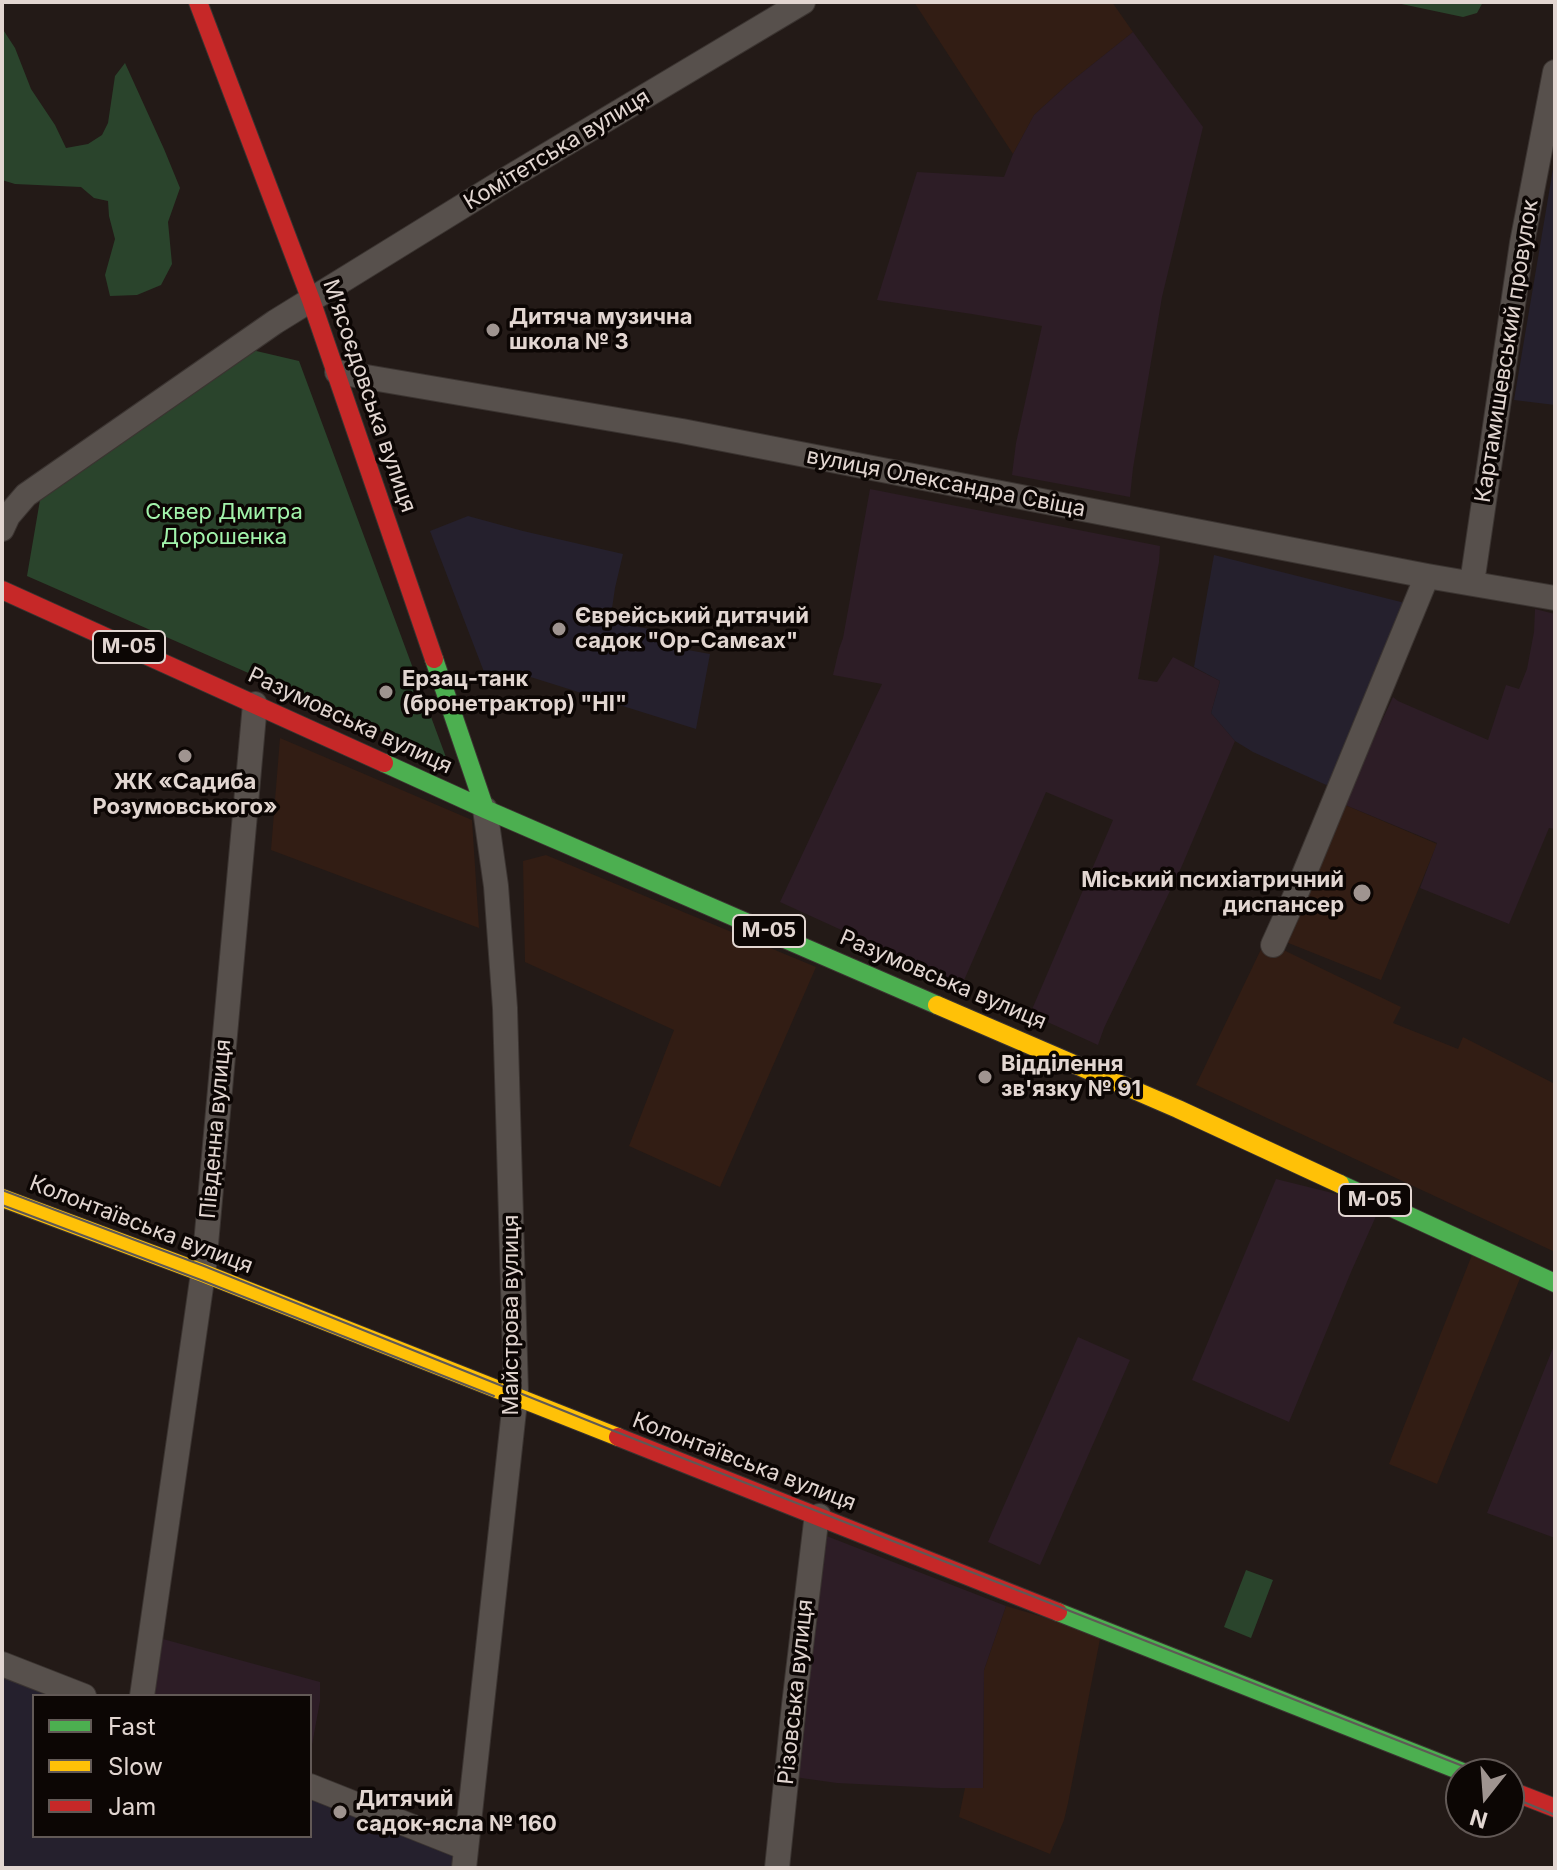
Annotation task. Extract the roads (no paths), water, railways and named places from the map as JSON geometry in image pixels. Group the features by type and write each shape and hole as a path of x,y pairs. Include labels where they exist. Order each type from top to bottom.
{"main road":[{"name":"Мʼясоєдовська вулиця","path":"198,2 337,372 485,809"},
{"name":"Разумовська вулиця","path":"2,590 485,809 1178,1109 1555,1283"},
{"name":"Колонтаївська вулиця","path":"2,1198 203,1273 1445,1765"},
{"path":"1525,1796 1555,1808"}],"street":[{"name":"Комітетська вулиця","path":"311,300 803,2"},
{"name":"Картамишевський провулок","path":"1472,583 1522,243 1555,72"},
{"path":"2,529 8,516 26,495 311,300"},
{"name":"вулиця Олександра Свіща","path":"337,372 682,431 1427,576 1555,598"},
{"path":"1273,945 1427,576"},
{"name":"Південна вулиця","path":"142,1694 203,1273 255,704"},
{"name":"Майстрова вулиця","path":"465,1858 515,1398 505,1008 496,886 485,809"},
{"name":"Різовська вулиця","path":"777,1868 819,1516"},
{"path":"2,1664 79,1694"},
{"path":"312,1787 465,1858"}],"tram line":[{"path":"2,1190 204,1266 1445,1759"},
{"path":"2,1205 494,1396"},
{"path":"1525,1803 1555,1815"}],"place":[{"name":"Дитяча музична школа № 3","path":"493,330"},
{"name":"Єврейський дитячий садок \"Ор-Самєах\"","path":"559,629"},
{"name":"Ерзац-танк (бронетрактор) \"НІ\"","path":"386,692"},
{"name":"ЖК «Садиба Розумовського»","path":"185,756"},
{"name":"Міський психіатричний диспансер","path":"1362,893"},
{"name":"Відділення зв'язку № 91","path":"985,1077"},
{"name":"Дитячий садок-ясла № 160","path":"340,1812"}],"park label":[{"name":"Сквер Дмитра Дорошенка","path":"224,524"}]}
